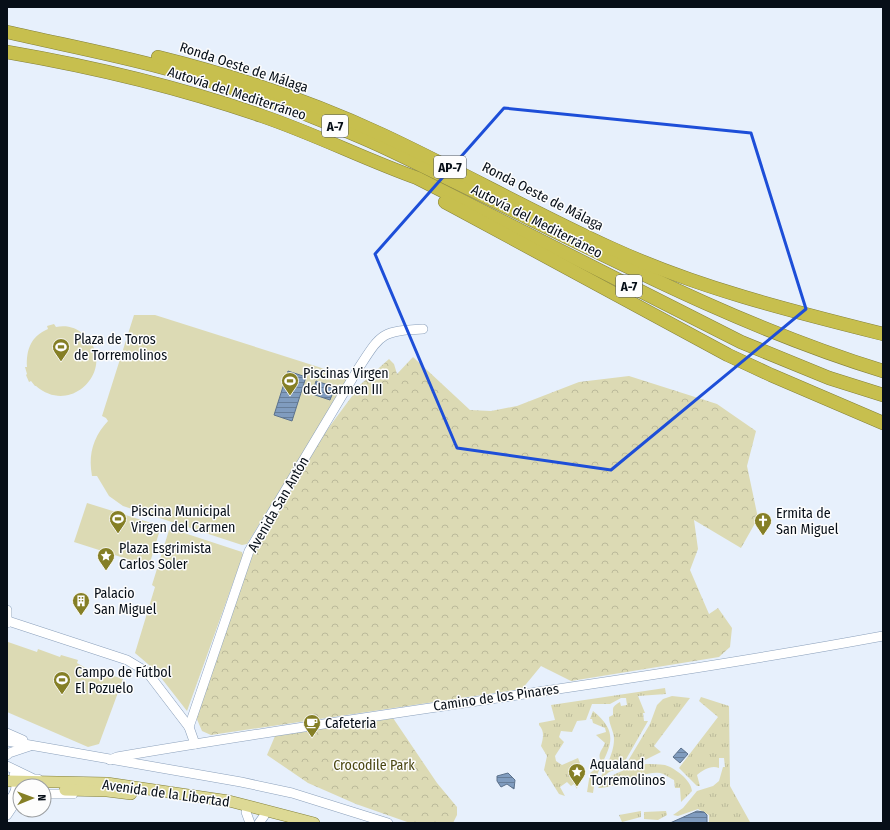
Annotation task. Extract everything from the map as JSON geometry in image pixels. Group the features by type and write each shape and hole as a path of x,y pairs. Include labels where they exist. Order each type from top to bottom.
{"highway":[{"name":"Ronda Oeste de Málaga","path":"7,32 47,34 107,45 191,65 232,77 382,134 612,248 669,272 764,303 883,334"},
{"name":"Autovía del Mediterráneo","path":"7,32 164,68 216,82 306,114 358,135 617,262 745,322 831,356 883,371"},
{"name":"Autovía del Mediterráneo","path":"7,52 85,66 175,88 299,130 417,178 741,342 829,378 883,395"},
{"name":"AP-7","path":"380,164 412,184 693,337 771,376 883,423"}],"main road":[{"name":"Avenida de la Libertad","path":"52,784 61,782 107,783 230,801 314,823"},
{"name":"Avenida de la Libertad","path":"52,790 107,791 179,799 246,812 262,820 289,823"}],"street":[{"name":"Avenida San Antón","path":"189,727 249,550 358,368 374,344 385,334 401,330 423,329"},
{"path":"7,610 7,622 127,660 140,666 147,672 189,727 195,744"},
{"name":"Camino de los Pinares","path":"110,760 117,757 368,716 752,660 883,636"},
{"path":"7,733 33,746"},
{"path":"7,741 241,782 299,795 388,823"},
{"path":"7,755 9,753 33,746"},
{"path":"7,767 34,779 56,780 61,782"},
{"path":"7,767 15,776 15,778"},
{"path":"52,794 100,794 107,791"},
{"path":"7,815 12,797"},
{"path":"246,812 250,823"}],"highlighted area":[{"path":"504,108 751,133 806,309 611,470 457,448 375,254"}],"green space":[{"path":"134,315 155,315 350,377 247,544 242,545 123,506 109,496 97,476 92,476 91,454 95,440 108,421 102,416"},
{"name":"Plaza de Toros de Torremolinos","path":"54,324 56,327 71,327 81,332 94,347 96,360 94,373 87,384 77,392 64,396 50,394 35,386 31,381 29,382 26,375 25,367 27,367 27,355 31,344 37,336 48,329 47,326"},
{"path":"413,357 470,410 491,411 517,406 579,382 629,376 717,404 756,431 747,466 758,518 741,548 694,520 698,549 690,570 709,614 718,608 732,628 730,647 719,657 571,681 541,666 522,689 211,735 202,731 196,717 251,553 324,434 361,384 389,359 394,364 397,374"},
{"name":"Piscina Municipal Virgen del Carmen","path":"87,503 161,526 149,566 74,542"},
{"path":"172,529 242,552 243,555 187,711 155,670 135,653 155,587 152,585 169,530"},
{"name":"Campo de Fútbol El Pozuelo","path":"8,642 37,652 38,649 60,657 61,655 78,660 77,663 89,670 90,668 123,679 99,744 88,747 7,712"},
{"path":"665,688 666,694 638,696 645,713 643,713 644,721 648,721 625,761 616,761 619,768 609,772 599,781 609,761 614,745 614,736 609,717 613,715 614,706 620,702 621,706 627,705 626,698 621,698 610,704 592,704 586,720 577,721 572,732 561,731 559,737 564,742 555,756 556,761 562,765 578,758 580,763 573,768 578,781 577,789 574,784 571,786 567,782 560,787 565,796 559,794 544,770 547,756 541,746 543,733 539,725 539,723 555,720 551,705"},
{"path":"672,696 690,698 654,746 661,752 643,761 625,766 650,724 657,705 663,699"},
{"path":"701,697 729,706 730,786 750,822 749,823 709,823 709,815 698,809 678,816 673,815 683,808 697,791 713,786 719,781 723,767 725,767 724,758 719,758 719,768 710,768 697,775 700,786 697,786 679,768 718,717 699,701"},
{"path":"593,711 608,728 610,743 595,780 593,793 587,792 590,773 600,766 600,754 605,743 596,735 606,732 605,728 593,723 592,719 590,719"},
{"name":"Crocodile Park","path":"393,718 437,783 457,807 457,815 453,823 410,823 356,804 308,783 267,755 275,736"},
{"path":"646,764 665,765 673,769 686,779 692,791 681,802 680,788 675,788 674,780 660,773 646,774 613,785 598,788 608,778 614,775"},
{"path":"641,811 641,817 622,822 619,815"},
{"path":"666,811 667,815 658,820 644,819 644,812"}],"water":[{"name":"Piscinas Virgen del Carmen III","path":"288,371 306,377 292,421 274,415"},
{"name":"Piscinas Virgen del Carmen III","path":"316,381 335,387 330,400 312,394"},
{"path":"681,748 688,754 680,763 673,757"},
{"path":"508,773 515,780 514,789 507,784 501,787 497,781 497,776"},
{"path":"697,811 704,812 707,815 707,823 670,823"}],"place":[{"name":"Plaza de Toros de Torremolinos","path":"61,362"},
{"name":"Piscinas Virgen del Carmen III","path":"290,396"},
{"name":"Piscina Municipal Virgen del Carmen","path":"118,534"},
{"name":"Ermita de San Miguel","path":"763,536"},
{"name":"Plaza Esgrimista Carlos Soler","path":"106,571"},
{"name":"Palacio San Miguel","path":"81,616"},
{"name":"Campo de Fútbol El Pozuelo","path":"62,695"},
{"name":"Cafeteria","path":"312,738"},
{"name":"Aqualand Torremolinos","path":"577,787"}]}
